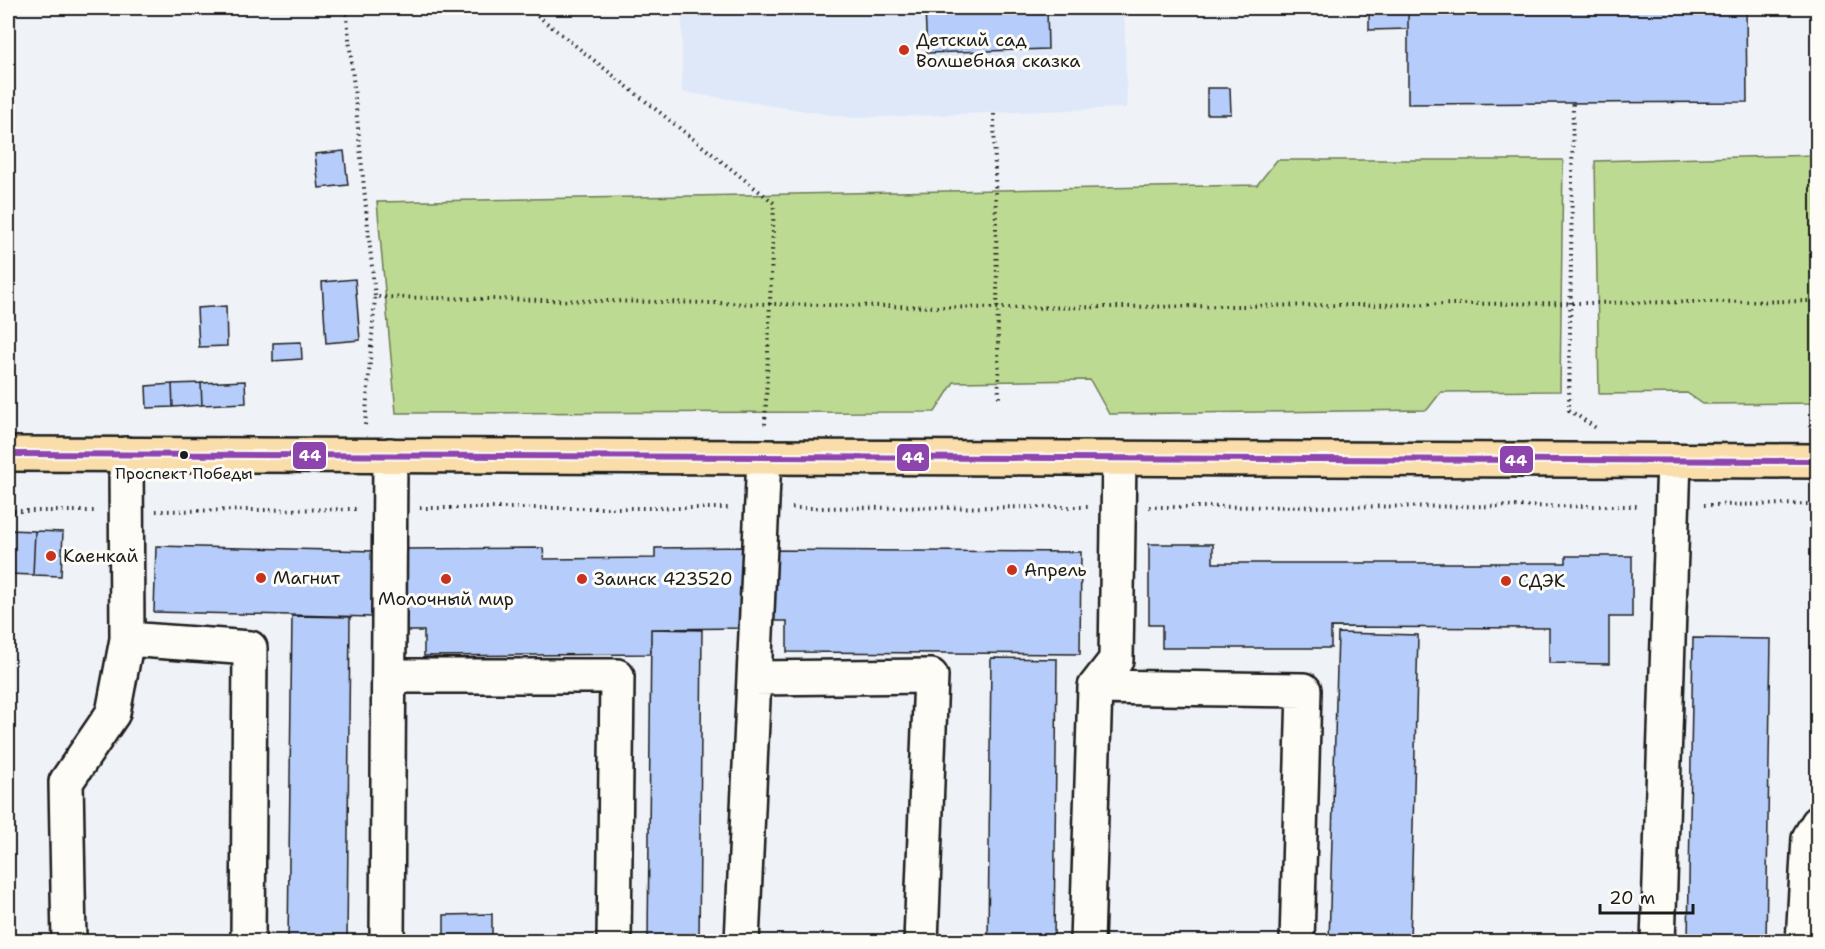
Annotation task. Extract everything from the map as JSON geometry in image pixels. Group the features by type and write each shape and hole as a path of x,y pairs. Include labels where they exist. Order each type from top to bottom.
{"main road":[{"path":"8,454 1818,461"}],"lane":[{"path":"69,942 66,782 113,713 127,639 126,454"},
{"path":"376,455 390,508 387,942"},
{"path":"742,942 764,456"},
{"path":"1087,942 1095,687 1116,660 1119,458"},
{"path":"1658,942 1674,460"},
{"path":"127,639 250,648 248,942"},
{"path":"389,676 617,676 614,942"},
{"path":"753,678 931,676 921,942"},
{"path":"1095,687 1304,690 1296,942"},
{"path":"1803,942 1809,838 1818,823"}],"path":[{"path":"346,8 375,297 376,455"},
{"path":"528,8 774,203 764,456"},
{"path":"1569,410 1573,104"},
{"path":"993,114 999,400"},
{"path":"375,297 997,308 1818,301"},
{"path":"8,511 1818,504"}],"shaded area":[{"name":"Детский сад Волшебная сказка","path":"682,8 1124,8 1127,108 852,118 682,92"}],"green space":[{"path":"1817,155 1817,403 1703,404 1687,393 1599,394 1595,161"},
{"path":"1277,160 1563,160 1560,391 1441,392 1427,410 1109,414 1090,380 954,382 935,412 396,413 377,202 1257,185"}],"building":[{"path":"925,8 1047,8 1048,49 927,53"},
{"path":"1369,8 1408,8 1408,29 1369,30"},
{"path":"1408,8 1746,8 1747,102 1408,104"},
{"path":"1207,88 1230,88 1231,114 1207,114"},
{"path":"344,151 348,185 319,188 315,154"},
{"path":"355,279 360,340 326,343 322,282"},
{"path":"226,306 227,346 199,347 197,308"},
{"path":"301,342 302,359 273,361 273,343"},
{"path":"245,381 246,403 202,405 201,383"},
{"path":"201,383 202,405 173,407 172,384"},
{"path":"172,384 173,407 147,408 146,386"},
{"path":"8,530 35,531 33,575 8,574"},
{"path":"35,531 63,532 61,576 33,575"},
{"path":"1149,544 1213,544 1213,563 1566,563 1566,556 1632,556 1632,617 1609,617 1609,664 1549,663 1549,628 1331,627 1331,648 1162,648 1162,625 1149,625"},
{"path":"156,546 375,551 373,617 154,612"},
{"path":"747,547 747,628 651,629 651,654 424,656 424,631 403,631 403,549 543,548 544,559 655,558 655,548"},
{"path":"763,550 1081,552 1080,654 787,652 787,621 762,621"},
{"path":"292,616 350,617 347,942 288,942"},
{"path":"651,629 702,630 699,942 648,942"},
{"path":"1338,633 1418,635 1410,942 1329,942"},
{"path":"1693,638 1771,639 1766,942 1688,942"},
{"path":"991,658 1057,659 1054,942 988,942"},
{"path":"492,914 492,942 444,942 444,915"}],"transit line":[{"name":"44","path":"8,454 1818,461"}],"place":[{"name":"Детский сад Волшебная сказка","path":"904,50"},
{"name":"Проспект Победы","path":"184,455"},
{"name":"Каенкай","path":"51,556"},
{"name":"Апрель","path":"1012,570"},
{"name":"Магнит","path":"261,578"},
{"name":"Молочный мир","path":"446,579"},
{"name":"Заинск 423520","path":"582,579"},
{"name":"СДЭК","path":"1506,581"}]}
